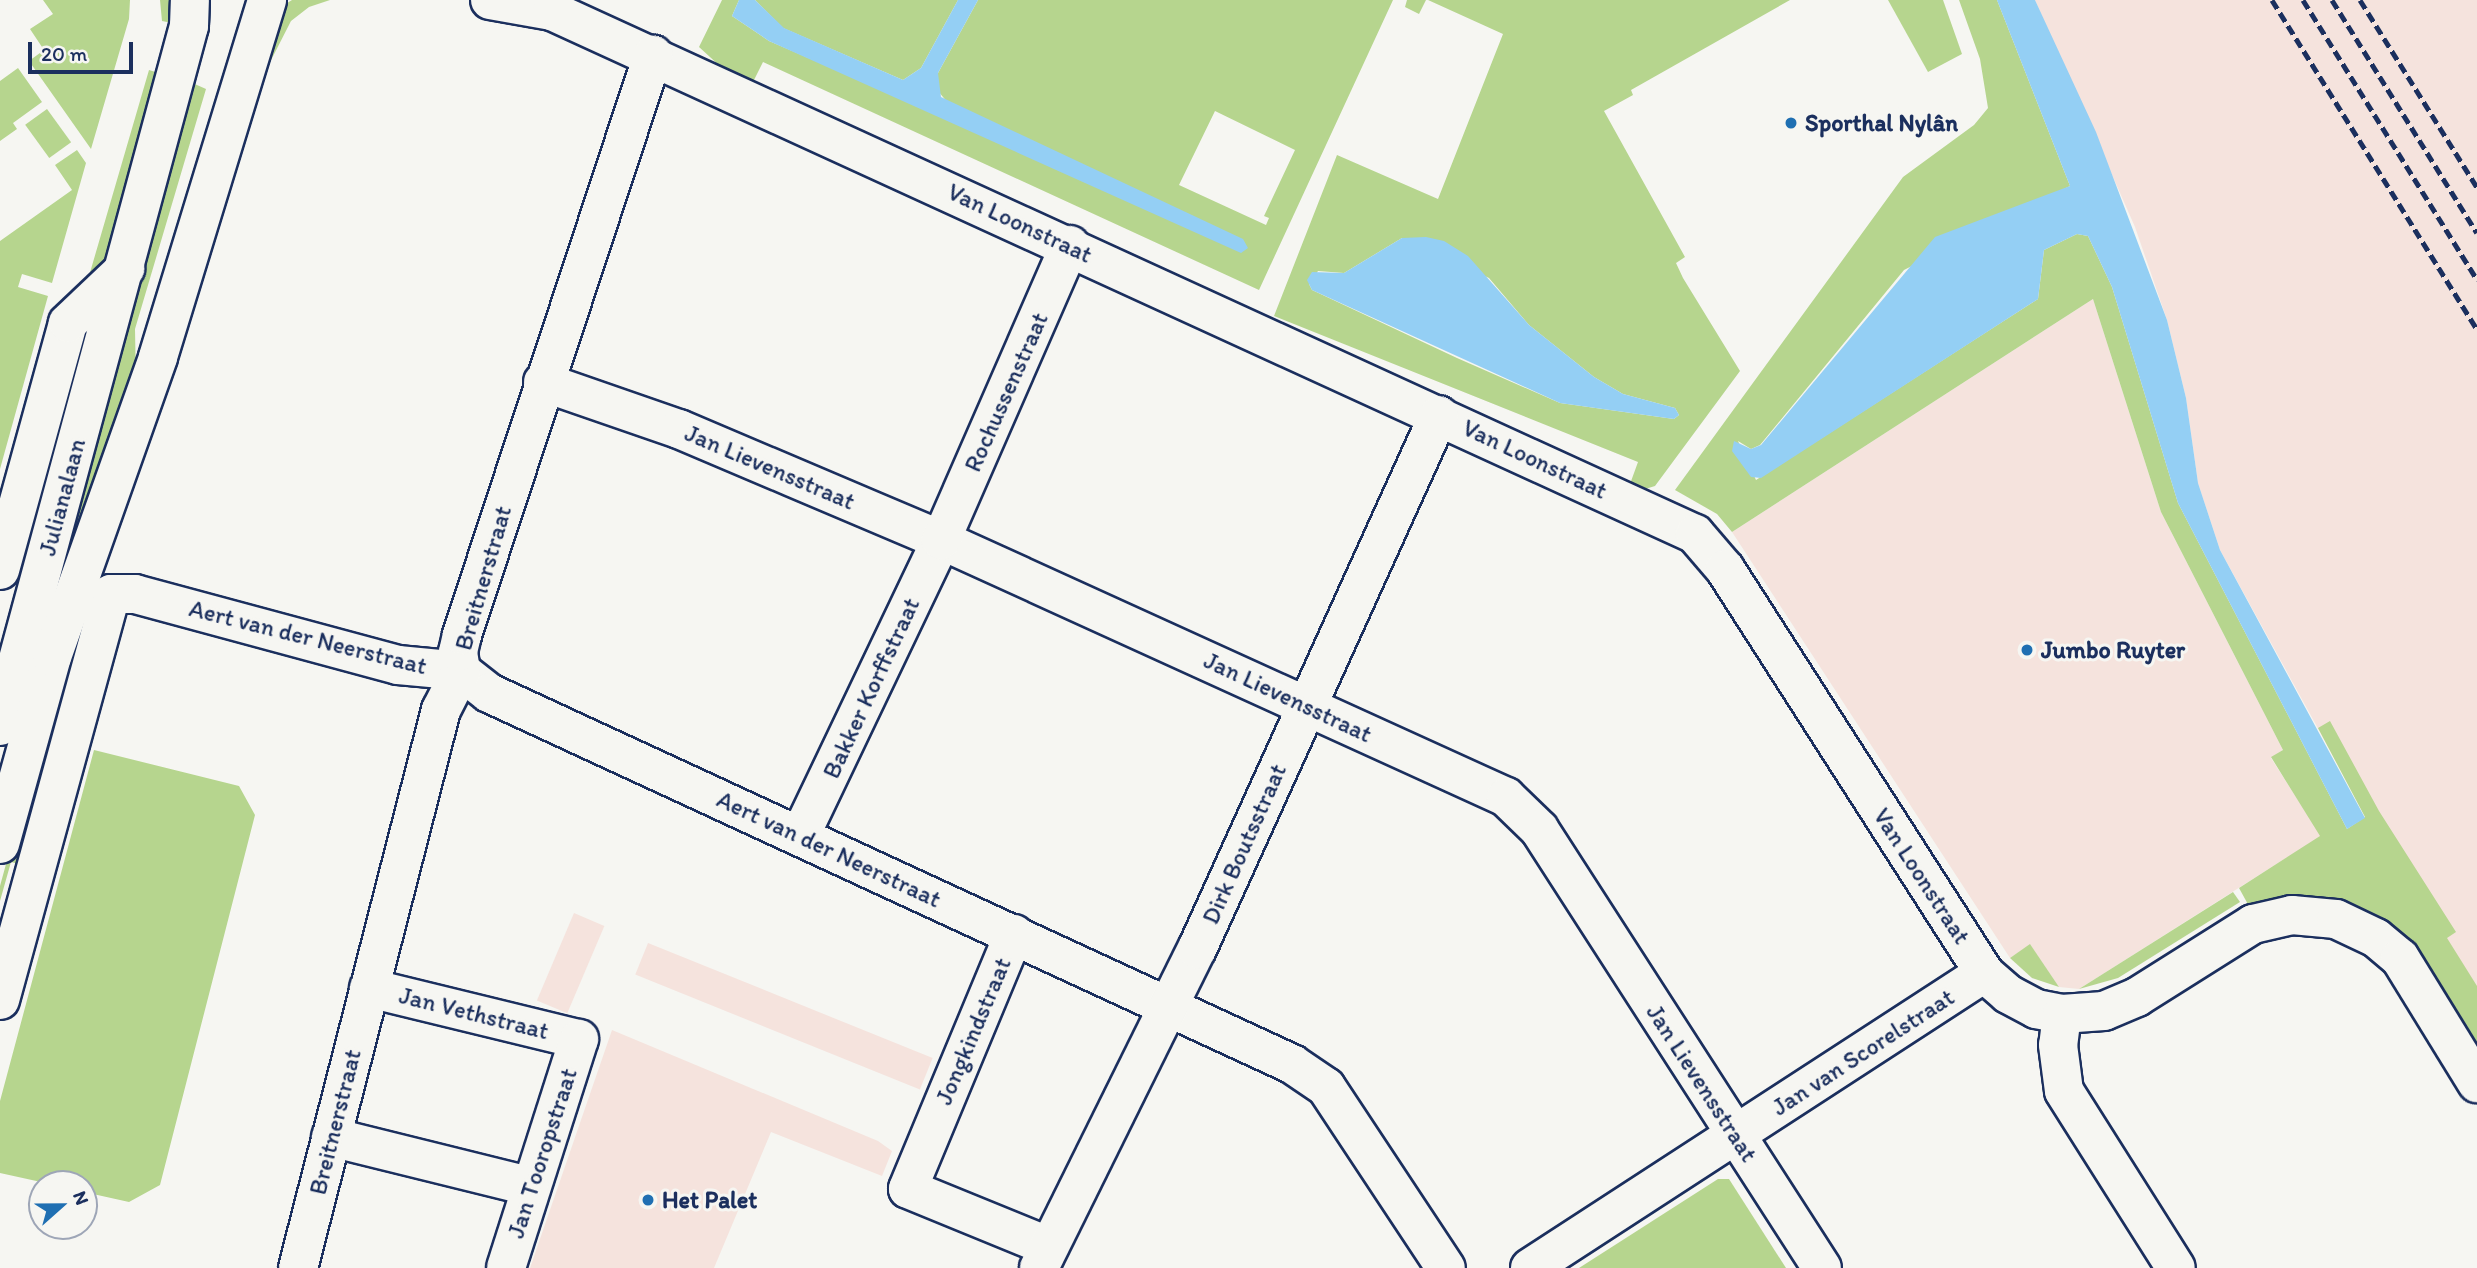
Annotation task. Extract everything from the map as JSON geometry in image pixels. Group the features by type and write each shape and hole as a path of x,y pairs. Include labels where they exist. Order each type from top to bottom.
{"street":[{"name":"Julianalaan","path":"0,726 190,26 190,0"},
{"name":"Julianalaan","path":"202,215 198,155 243,0"},
{"name":"Julianalaan","path":"0,844 52,657 158,357 267,0"},
{"name":"Van Loonstraat","path":"490,0 544,5 1674,522 1712,550 1984,973 2036,1009 2062,1014 2094,1013 2121,1005 2253,924 2274,917 2313,915 2354,926 2400,958 2477,1083"},
{"name":"Breitnerstraat","path":"298,1268 441,710 461,671 458,652 462,635 543,382 653,55"},
{"name":"Rochussenstraat","path":"942,540 1070,245"},
{"name":"Julianalaan","path":"1,566 68,323 125,269"},
{"name":"Jan Lievensstraat","path":"543,382 679,429 942,540 1506,797 1524,811 1822,1268"},
{"name":"Dirk Boutsstraat","path":"1044,1257 1197,949 1439,415"},
{"name":"Bakker Korffstraat","path":"800,836 942,540"},
{"name":"Aert van der Neerstraat","path":"72,735 111,594 135,594 398,665 461,671 489,693 1292,1064 1326,1087 1446,1268"},
{"path":"0,1000 72,735 52,657"},
{"name":"Jongkindstraat","path":"1014,934 908,1189 1044,1257"},
{"name":"Jan van Scorelstraat","path":"1530,1268 1984,973"},
{"name":"Jan Vethstraat","path":"369,988 579,1039"},
{"path":"2062,1014 2057,1045 2064,1091 2176,1268"},
{"name":"Jan Tooropstraat","path":"506,1268 529,1186 579,1039"},
{"path":"331,1137 529,1186"}],"shaded area":[{"path":"2035,0 2477,0 2477,1018 2220,550 2198,483 2186,398 2167,320 2135,227"},
{"path":"2093,299 2161,512 2283,750 2271,758 2321,836 2079,989 2059,987 2030,945 2010,958 1732,532"},
{"path":"574,913 604,926 567,1013 537,1000"},
{"path":"648,943 933,1058 920,1090 635,975"},
{"name":"Het Palet","path":"612,1030 878,1141 892,1151 882,1176 771,1132 714,1268 530,1268"}],"green space":[{"path":"43,0 130,0 129,19 91,149 29,61 44,50 30,29 53,14"},
{"path":"160,0 174,0 172,23 162,21"},
{"path":"292,0 330,0 309,7 291,21 265,72 284,5"},
{"path":"722,0 739,0 732,16 769,41 939,114 948,103 938,91 938,73 978,0 1393,0 1259,290 763,62 753,82 722,68 699,47","holes":["1215,111 1295,150 1264,216 1269,218 1266,225 1179,185"]},
{"path":"755,0 958,0 921,68 903,80 783,28"},
{"path":"1407,0 1426,0 1419,14 1405,7"},
{"path":"1428,0 1790,0 1631,90 1633,95 1604,111 1685,257 1676,263 1683,278 1740,371 1655,486 1642,490 1630,484 1638,462 1274,316 1337,155 1438,199 1503,34","holes":["1402,238 1489,278 1529,325 1594,377 1623,394 1675,408 1679,415 1674,419 1560,403 1312,290 1309,284 1318,271 1344,273"]},
{"path":"1888,0 1943,0 1962,54 1928,72"},
{"path":"1959,0 1997,0 2070,186 1904,270 1760,445 1751,449 1738,441 1756,480 2038,299 2044,250 2077,234 2088,236 2112,287 2178,503 2347,829 2365,817 2318,728 2330,721 2379,811 2456,932 2447,938 2477,986 2477,1055 2414,955 2250,908 2239,888 2320,836 2271,757 2283,750 2161,512 2093,299 1732,532 1717,514 1675,490 1903,177 1974,125 1988,108 1980,59"},
{"path":"18,68 42,102 13,123 17,129 0,141 0,81"},
{"path":"149,70 162,74 162,86 153,84 108,261 89,276"},
{"path":"188,81 206,89 135,329 136,384 69,573 55,569"},
{"path":"47,109 71,142 49,158 25,125"},
{"path":"77,150 86,163 52,283 22,274 18,287 48,296 0,469 0,241 72,190 55,165"},
{"path":"48,711 56,753 53,769 38,764 17,850 30,853 27,866 11,862 0,901 0,886"},
{"path":"94,750 239,786 255,815 160,1185 129,1202 98,1195 98,1170 28,1170 28,1179 0,1173 0,1101"},
{"path":"2233,892 2240,902 2118,978 2079,989"},
{"path":"2030,944 2059,987 2032,978 2010,958"},
{"path":"1718,1179 1729,1179 1786,1268 1579,1268"}],"water":[{"path":"739,0 755,0 784,28 903,80 921,68 958,0 978,0 938,73 941,97 1243,239 1248,248 1241,253 769,41 732,16"},
{"path":"1997,0 2035,0 2096,132 2167,320 2186,398 2198,483 2220,550 2365,818 2347,829 2178,503 2112,287 2088,236 2077,234 2044,250 2038,299 1761,478 1751,477 1732,451 1734,441 1751,449 1761,445 1935,237 2070,186"},
{"path":"1426,237 1444,241 1468,256 1529,325 1594,377 1623,394 1675,408 1679,415 1674,419 1560,403 1312,290 1307,280 1312,272 1344,273 1402,238"}],"railway":[{"path":"2272,0 2477,329"},
{"path":"2303,0 2477,280"},
{"path":"2332,0 2477,233"},
{"path":"2360,0 2477,187"}],"place":[{"name":"Sporthal Nylân","path":"1791,123"},
{"name":"Jumbo Ruyter","path":"2027,650"},
{"name":"Het Palet","path":"648,1200"}]}
